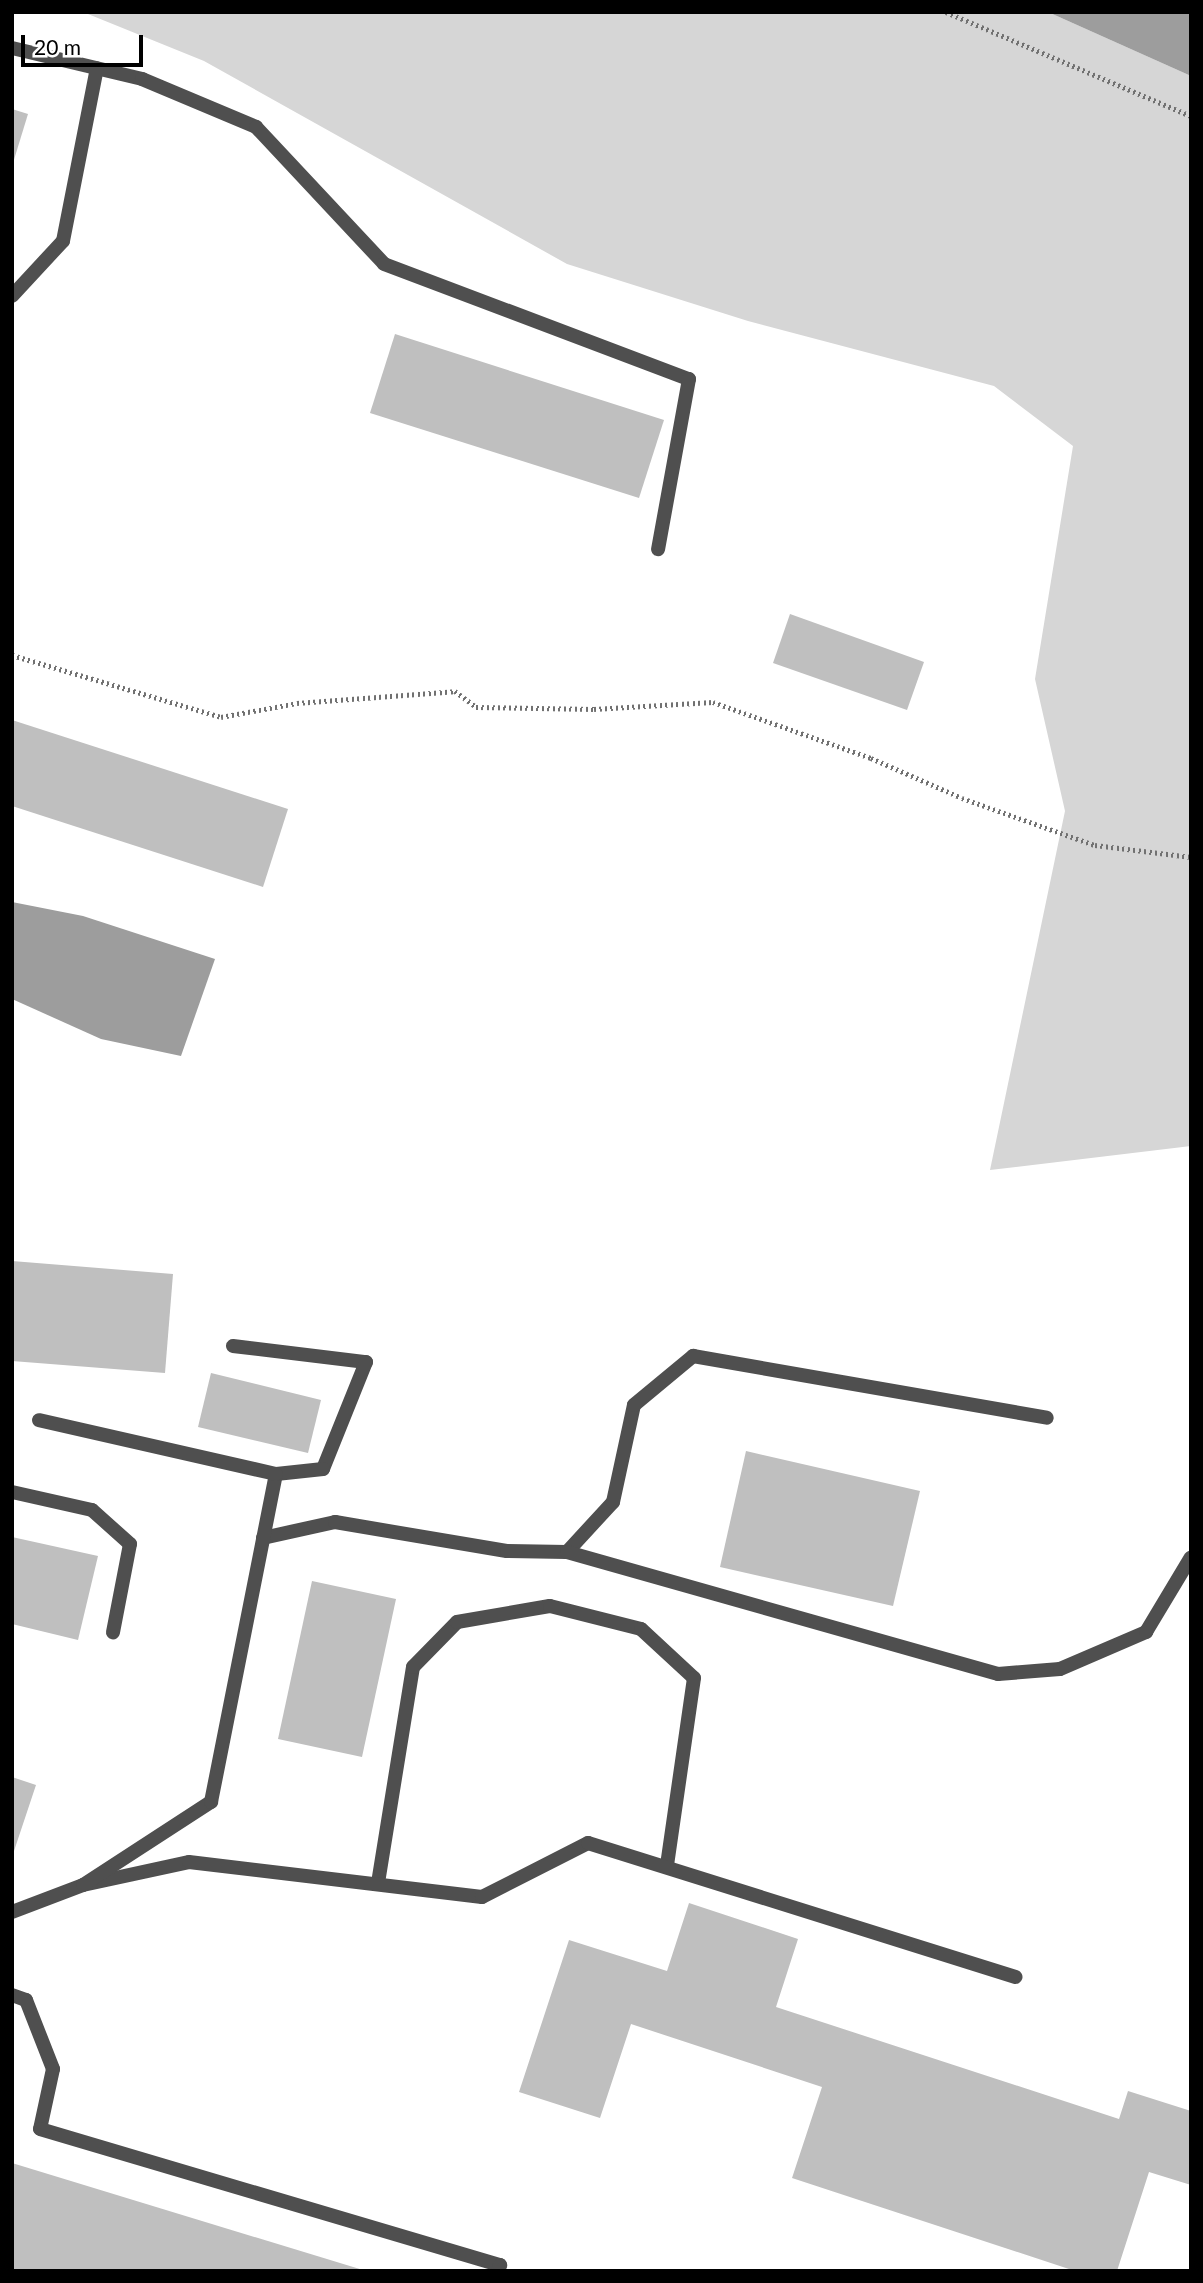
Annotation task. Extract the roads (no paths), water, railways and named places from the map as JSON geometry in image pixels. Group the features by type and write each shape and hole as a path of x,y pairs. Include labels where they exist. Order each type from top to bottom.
{"lane":[{"path":"12,48 142,79 256,127 384,264 689,379 658,549"},
{"path":"12,296 63,241 97,68"},
{"path":"39,1420 276,1474 323,1469 366,1362 233,1346"},
{"path":"567,1552 613,1502 634,1405 693,1356 1047,1418"},
{"path":"83,1885 211,1802 276,1474"},
{"path":"12,1492 92,1510 130,1544 113,1632"},
{"path":"263,1538 335,1522 507,1551 567,1552 998,1674 1060,1670 1146,1632 1191,1556"},
{"path":"377,1883 414,1667 457,1622 550,1606 641,1629 694,1678 667,1866"},
{"path":"12,1912 83,1885 189,1862 482,1897 588,1843 1014,1977"},
{"path":"12,1995 26,2000 53,2068 40,2129 500,2265 498,2271"}]}
